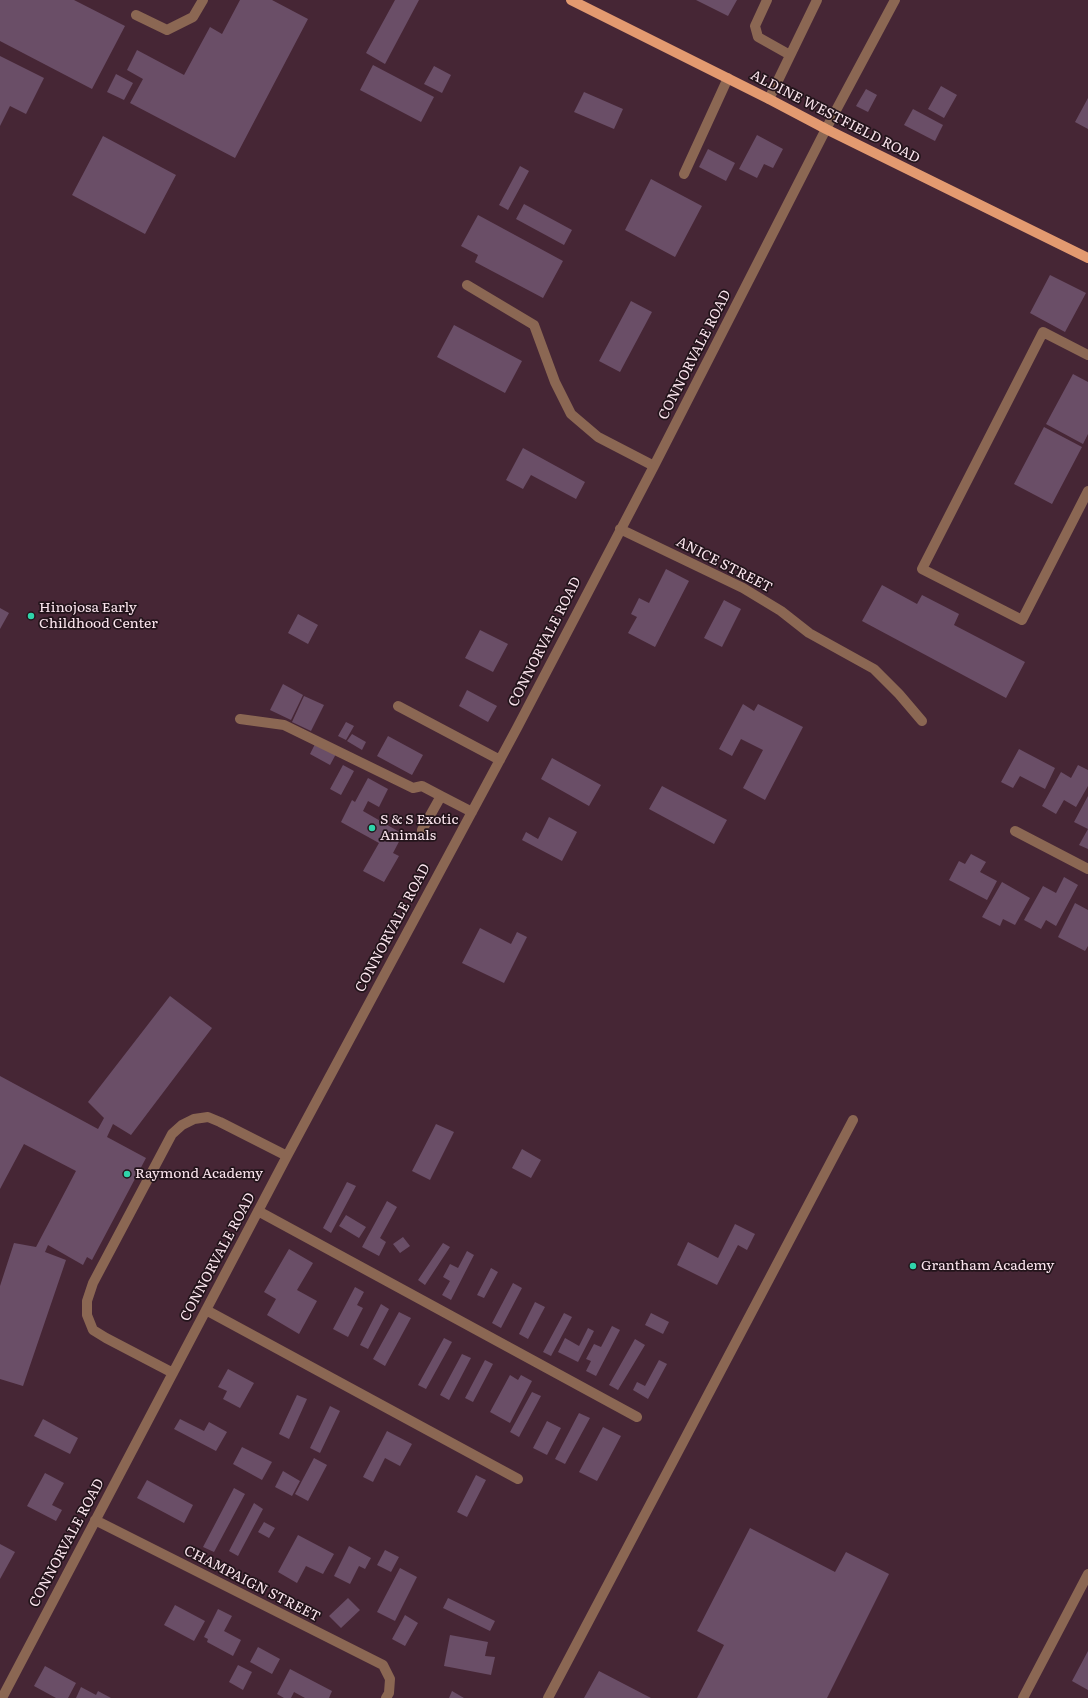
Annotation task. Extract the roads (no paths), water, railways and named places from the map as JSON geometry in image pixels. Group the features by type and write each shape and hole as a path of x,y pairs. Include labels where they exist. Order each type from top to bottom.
{"main road":[{"name":"ALDINE WESTFIELD ROAD","path":"571,0 769,98 826,129 1088,258"}],"street":[{"path":"136,15 167,30 193,17 203,0"},
{"path":"767,0 755,26 758,37 790,55"},
{"path":"769,98 817,0"},
{"name":"CONNORVALE ROAD","path":"2,1698 287,1156 500,760 654,466 826,129 895,0"},
{"path":"684,174 728,78"},
{"path":"467,285 534,325 555,382 571,414 598,437 654,466"},
{"path":"1088,355 1044,332 922,569 1022,620 1088,491"},
{"name":"ANICE STREET","path":"620,529 743,588 781,611 809,633 874,669 899,694 922,721"},
{"path":"398,706 500,760"},
{"path":"240,720 284,725 413,788 422,786 472,812"},
{"path":"422,830 440,796"},
{"path":"1015,831 1088,869"},
{"path":"173,1373 93,1330 86,1315 87,1301 93,1283 172,1134 182,1125 194,1120 208,1117 287,1156"},
{"path":"548,1698 853,1120"},
{"path":"258,1211 637,1418"},
{"path":"206,1310 518,1479"},
{"name":"CHAMPAIGN STREET","path":"95,1520 383,1665 390,1679 389,1693 386,1698"},
{"path":"1023,1698 1088,1574"}],"place":[{"name":"Hinojosa Early Childhood Center","path":"31,616"},
{"name":"S & S Exotic Animals","path":"372,828"},
{"name":"Raymond Academy","path":"127,1174"},
{"name":"Grantham Academy","path":"913,1266"}]}
